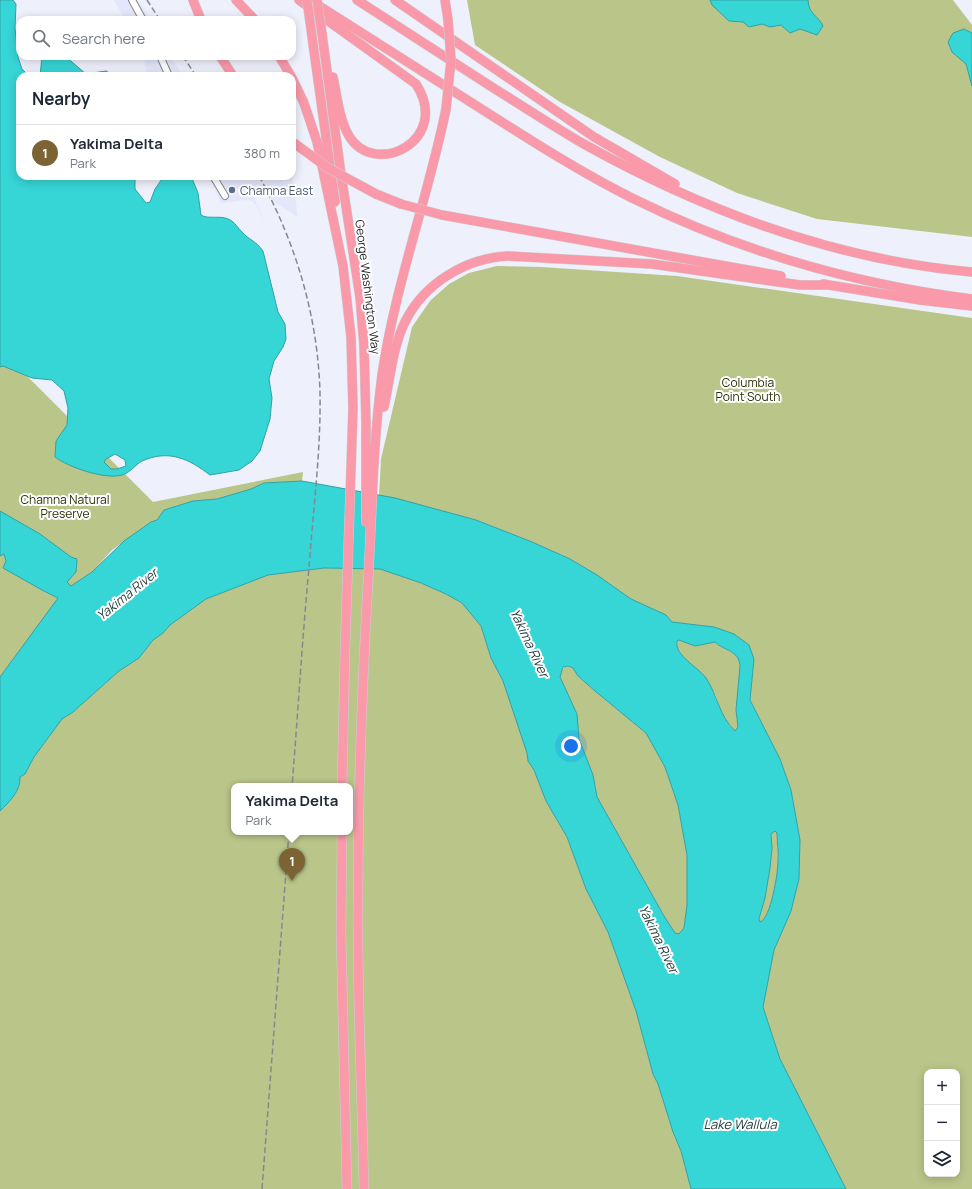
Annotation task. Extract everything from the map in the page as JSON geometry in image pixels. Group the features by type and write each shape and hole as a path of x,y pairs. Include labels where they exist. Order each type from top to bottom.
{"highway":[{"path":"193,0 199,16"},
{"path":"236,0 251,16"},
{"path":"299,0 416,84 425,102 426,118 421,132 410,145 388,154 372,152 355,143 349,136 339,107 322,34"},
{"path":"308,0 564,161 631,198 669,216 745,246 821,270 912,290 972,299"},
{"name":"George Washington Way","path":"308,0 343,266"},
{"name":"George Washington Way","path":"317,0 363,332 370,468 358,895 364,1189"},
{"path":"357,0 581,142 695,200 828,246 920,266 972,272"},
{"path":"395,0 554,111 620,154 669,181 744,218"},
{"path":"375,455 382,381 389,336 446,109 451,60 445,0"},
{"path":"223,60 230,72"},
{"path":"281,60 288,72"},
{"path":"296,87 304,103 317,142 343,266 351,337 352,380 342,783"},
{"path":"296,144 328,168 376,194 401,204 442,215 829,285 920,300 972,306"},
{"path":"370,468 375,455 399,339 405,321 413,309 435,284 452,272 469,264 488,258 508,256 645,264 686,268 800,285 829,285"},
{"path":"342,835 341,933 348,1189"}],"street":[{"path":"132,0 141,16"},
{"path":"162,60 167,72"},
{"path":"215,180 225,196"}],"shaded area":[{"path":"114,0 138,0 148,16 123,16"},
{"path":"144,60 173,60 181,72 147,72"},
{"path":"211,180 293,180 298,217 262,194 254,197 267,230 256,205 252,201 246,200 221,203"}],"green space":[{"path":"467,0 953,0 972,25 972,237 817,219 737,193 660,157 560,102 475,45"},
{"name":"Columbia Point South","path":"497,266 541,267 677,276 972,318 972,1189 846,1189 780,1059 763,1007 774,950 791,911 799,879 800,840 791,790 780,759 750,700 754,659 714,627 672,622 666,615 631,599 597,575 570,559 532,542 476,520 379,496 381,459 412,327 430,301 449,284 469,273"},
{"name":"Chamna Natural Preserve","path":"4,353 153,502 303,472 302,481 264,483 251,489 217,499 193,501 164,510 157,520 151,522 112,550 92,572 55,603 0,677 0,360"},
{"path":"324,568 380,569 421,583 462,603 481,626 491,658 503,681 527,753 528,761 534,770 546,801 567,837 586,889 608,932 636,1011 653,1074 658,1084 673,1132 681,1151 691,1189 0,1189 0,811 14,796 19,787 20,777 25,774 34,757 62,719 73,712 119,671 139,658 153,640 163,633 170,625 206,599 268,575"},
{"path":"679,640 692,645 715,642 737,657 740,666 736,710 738,727 735,732 722,715 716,696 706,679 687,662 677,647 677,641"},
{"path":"565,666 573,668 578,676 646,733 665,767 678,805 687,855 687,905 684,928 679,934 675,933 664,916 597,797 593,775 579,739 577,714 560,679 560,674"},
{"path":"775,831 777,833 778,854 775,884 772,901 763,921 760,922 759,920 765,898 770,868 772,848 771,834"}],"water":[{"path":"0,0 13,0 16,4 16,60 19,60 22,69 25,72 16,72 16,180 135,180 135,189 146,203 150,202 155,189 161,180 193,180 198,193 201,215 231,220 263,251 278,312 285,324 286,339 274,361 269,379 272,398 270,419 260,451 252,461 239,470 210,475 186,460 170,456 161,456 142,461 128,473 115,476 106,476 87,472 61,461 55,457 56,441 67,425 68,408 64,391 52,380 32,378 3,366 0,367","holes":["115,454 125,460 126,466 111,469 104,462 106,459"]},
{"path":"710,0 808,0 810,9 823,26 817,35 800,29 790,33 781,25 770,27 762,24 749,27 743,22 729,21 712,5"},
{"path":"964,29 972,33 972,86 966,64 952,52 948,42 953,33"},
{"path":"42,60 70,60 84,72 40,72"},
{"name":"Lake Wallula","path":"302,481 395,498 476,520 570,559 597,575 631,599 666,615 672,622 714,627 734,634 749,645 754,659 750,700 780,759 791,790 800,840 799,879 791,911 774,950 763,1007 780,1059 846,1189 691,1189 681,1151 673,1132 658,1084 653,1074 636,1011 608,932 586,889 567,837 546,801 534,770 528,761 527,753 503,681 491,658 481,626 462,603 446,594 421,583 380,569 324,568 268,575 206,599 170,625 163,633 153,640 139,658 119,671 73,712 62,719 34,757 25,774 20,777 19,787 14,796 0,811 0,677 58,598 3,568 6,561 4,554 0,556 0,511 40,534 71,557 77,559 76,572 67,582 71,586 92,572 124,541 151,522 157,520 164,510 193,501 217,499 251,489 264,483","holes":["679,640 695,646 715,642 737,657 740,666 736,710 738,727 735,731 725,719 706,678 679,651 677,646 677,641","568,666 573,668 578,676 646,733 665,767 678,805 687,855 687,905 684,928 679,934 675,933 664,916 597,797 593,775 579,739 577,714 560,677 563,667","775,831 777,833 778,867 771,904 764,919 760,922 759,919 765,898 770,868 772,848 771,834"]}],"railway":[{"path":"147,0 157,16"},
{"path":"186,60 193,72"},
{"path":"261,180 284,227 303,281 315,336 320,393 318,459 292,783"},
{"path":"262,1189 289,835"}],"place":[{"name":"Chamna East","path":"232,190"},
{"name":"Yakima Delta","path":"292,881"}],"water label":[{"name":"Yakima River","path":"127,594"},
{"name":"Yakima River","path":"530,643"},
{"name":"Yakima River","path":"659,939"}]}
